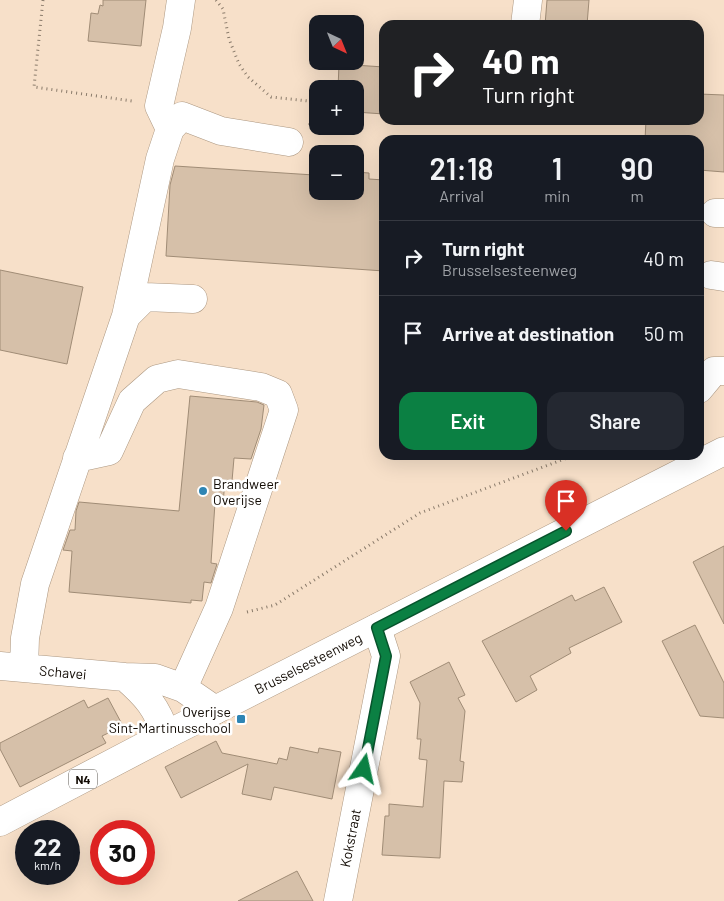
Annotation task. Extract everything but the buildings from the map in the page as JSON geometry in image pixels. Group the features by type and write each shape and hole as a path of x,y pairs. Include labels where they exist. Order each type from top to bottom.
{"main road":[{"path":"12,667 25,638 35,584 126,316 160,159 181,0"},
{"path":"526,20 528,0"},
{"path":"165,117 182,116 221,130 289,142"},
{"path":"126,316 145,297 193,299"},
{"path":"704,383 714,371 724,372"},
{"path":"77,458 109,451 132,401 157,379 178,374 261,387 278,394 284,410 219,608 183,688"},
{"name":"Brusselsesteenweg","path":"0,822 166,735 724,451"},
{"name":"Kokstraat","path":"338,901 386,656 377,628"},
{"name":"Schavei","path":"12,667 155,678 183,688 215,710"},
{"path":"125,677 146,695 161,719 166,735"}],"path":[{"path":"43,0 34,87 72,91 165,117"},
{"path":"216,0 223,9 229,39 239,64 248,77 272,97 309,101"},
{"path":"219,608 247,612 275,604 420,513 562,460"}],"place":[{"name":"Brandweer Overijse","path":"203,491"},
{"name":"Overijse Sint-Martinusschool","path":"241,719"}],"route":[{"path":"364,769 386,656 377,628 566,531"}]}
